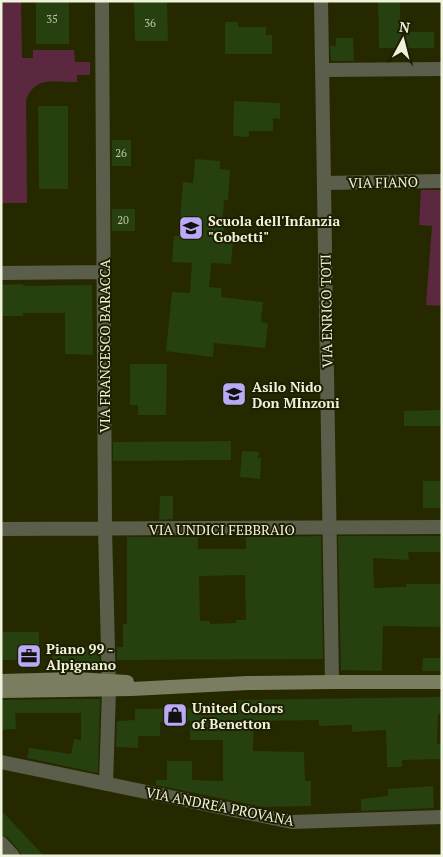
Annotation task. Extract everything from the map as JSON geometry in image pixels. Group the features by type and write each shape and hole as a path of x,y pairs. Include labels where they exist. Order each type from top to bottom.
{"main road":[{"path":"1,681 193,686 332,682 442,682"},
{"path":"1,691 109,685"}],"street":[{"name":"VIA FRANCESCO BARACCA","path":"102,1 105,529 109,685 106,784"},
{"name":"VIA ENRICO TOTI","path":"321,1 332,682"},
{"path":"322,70 442,69"},
{"name":"VIA FIANO","path":"324,183 442,181"},
{"path":"1,273 104,272"},
{"name":"VIA UNDICI FEBBRAIO","path":"1,529 442,527"},
{"name":"VIA ANDREA PROVANA","path":"1,762 292,822 442,817"},
{"path":"1,843 13,856"}],"shaded area":[{"path":"1,1 21,1 22,58 33,58 33,50 74,50 75,62 90,62 90,75 77,75 77,82 53,81 40,84 34,87 26,101 27,203 1,203"},
{"path":"421,190 442,190 442,306 426,305 432,226 419,225"}],"building":[{"path":"36,1 69,1 69,44 36,44"},
{"path":"134,1 167,1 168,41 135,41"},
{"path":"378,1 400,1 400,32 434,32 434,48 379,48"},
{"path":"225,22 238,22 238,27 266,27 266,35 272,35 272,54 225,54"},
{"path":"336,38 353,38 354,61 331,61 330,46 336,46"},
{"path":"234,101 280,103 280,119 273,118 273,131 249,131 249,137 233,136"},
{"path":"38,106 68,106 68,189 39,189"},
{"path":"112,140 131,140 131,166 112,166"},
{"path":"195,159 220,161 220,169 230,170 228,200 224,200 222,227 224,227 223,242 233,243 231,264 211,263 209,287 222,288 221,297 263,302 261,322 268,323 265,348 214,343 213,357 166,351 172,292 190,293 192,263 172,262 174,236 179,236 183,182 193,183"},
{"path":"112,209 135,209 135,231 112,231"},
{"path":"23,284 23,286 92,285 93,355 65,354 65,313 23,313 23,316 1,316 1,285"},
{"path":"130,364 167,364 166,415 138,415 138,405 130,405"},
{"path":"442,410 442,426 404,426 404,411"},
{"path":"231,441 231,460 113,461 113,442"},
{"path":"242,451 259,452 258,458 261,458 260,479 240,477"},
{"path":"423,481 442,481 442,508 423,508"},
{"path":"160,496 173,496 173,519 159,520"},
{"path":"321,536 323,659 117,660 117,647 123,647 123,624 127,624 127,537 198,537 198,549 246,549 246,537","holes":["245,575 246,620 236,620 236,623 210,624 210,621 200,621 199,576"]},
{"path":"338,536 442,536 442,552 408,552 409,560 373,558 374,588 406,587 406,584 442,584 442,627 383,626 382,671 341,670"},
{"path":"1,632 39,632 39,660 1,660"},
{"path":"74,647 99,647 100,671 52,671 52,650 74,650"},
{"path":"423,658 442,658 442,671 422,671"},
{"path":"442,697 442,714 438,714 437,744 442,743 442,759 402,760 402,767 387,767 386,730 352,732 352,725 319,726 319,720 254,721 253,751 304,752 305,781 311,781 311,806 263,807 156,785 156,780 167,780 167,761 192,761 192,780 223,781 223,740 190,740 190,721 160,722 160,736 138,736 138,748 116,747 117,721 135,720 135,709 235,708 235,700"},
{"path":"100,699 98,773 27,758 29,748 71,754 74,739 81,740 81,713 15,713 16,729 1,730 1,700"},
{"path":"433,786 434,808 361,811 361,799 388,796 388,789"},
{"path":"1,810 44,856 22,856 7,837 1,834"}],"place":[{"name":"Scuola dell'Infanzia \"Gobetti\"","path":"191,228"},
{"name":"Asilo Nido Don MInzoni","path":"234,394"},
{"name":"Piano 99 - Alpignano","path":"29,656"},
{"name":"United Colors of Benetton","path":"175,715"}]}
